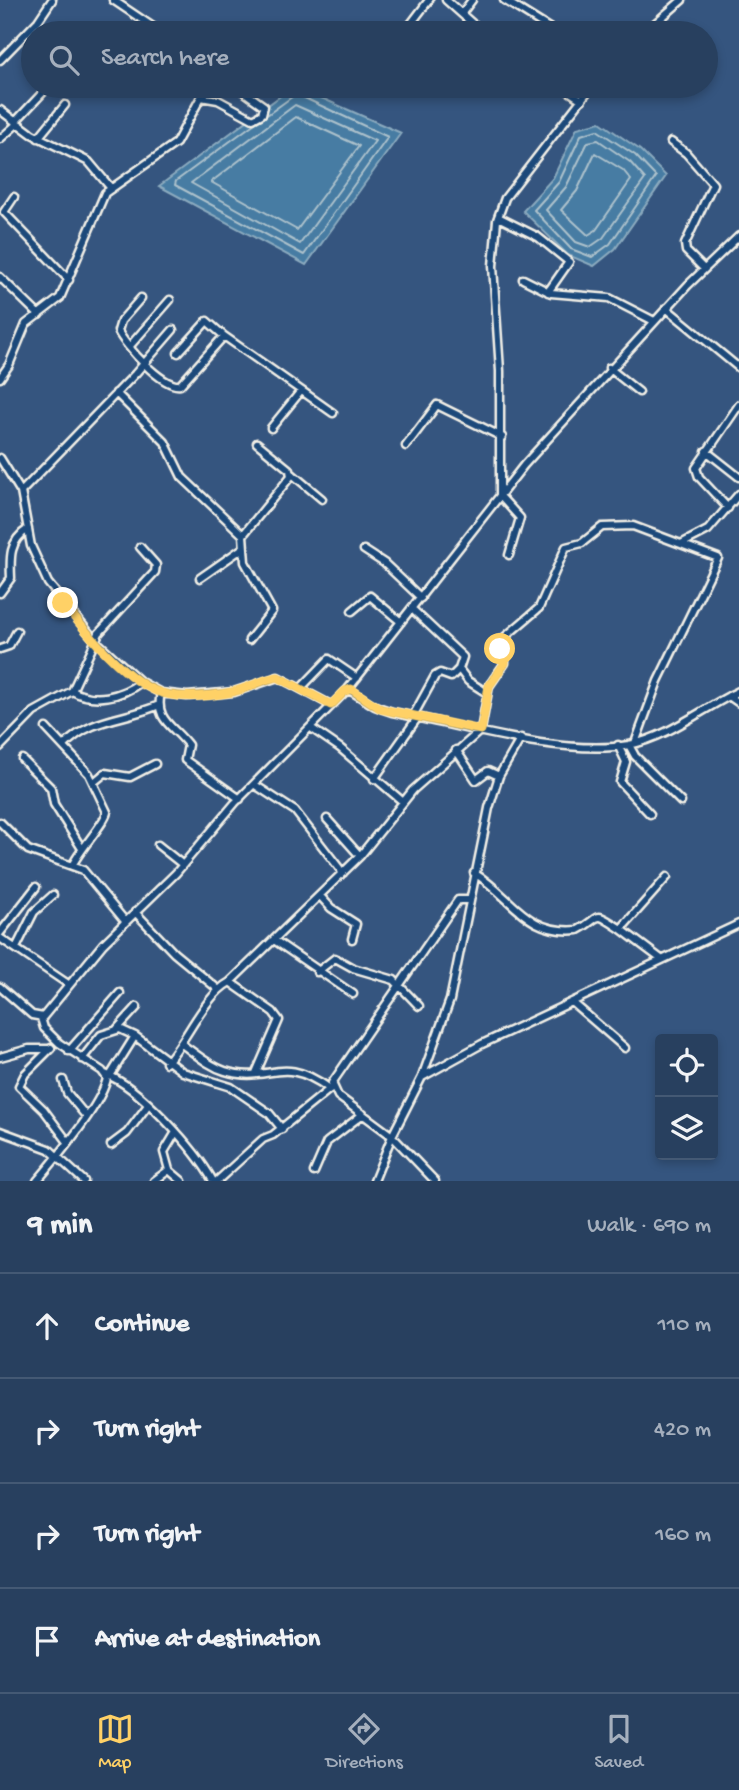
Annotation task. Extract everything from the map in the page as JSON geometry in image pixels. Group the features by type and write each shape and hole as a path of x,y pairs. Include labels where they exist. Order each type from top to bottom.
{"street":[{"path":"38,21 52,0"},
{"path":"113,0 144,21"},
{"path":"413,21 429,0"},
{"path":"446,0 470,21"},
{"path":"461,13 472,0"},
{"path":"504,0 538,21"},
{"path":"658,21 682,0"},
{"path":"1,57 21,38"},
{"path":"0,139 38,98"},
{"path":"0,378 9,365 26,324 60,298 112,186 176,143 197,100 201,98"},
{"path":"212,98 250,118 258,117 264,106 253,98"},
{"path":"509,555 520,518 500,496 502,437 493,257 498,217 505,198 582,100 579,98"},
{"path":"38,138 65,104"},
{"path":"0,110 38,138 82,157 112,186"},
{"path":"671,142 686,153 713,184 685,244 686,251 704,269"},
{"path":"14,197 4,212 69,279"},
{"path":"498,217 538,237 569,262 548,292"},
{"path":"41,1018 125,921 183,865 240,799 348,689 524,465 609,368 739,236"},
{"path":"0,277 39,315"},
{"path":"523,279 548,292 609,298 654,321"},
{"path":"141,298 118,327 119,335 145,364 177,386 224,336"},
{"path":"129,347 170,300"},
{"path":"666,308 739,368"},
{"path":"178,353 207,321 333,413"},
{"path":"21,492 145,364 173,330"},
{"path":"609,368 639,392"},
{"path":"271,428 300,391"},
{"path":"116,393 165,442 181,477 243,535"},
{"path":"406,446 438,405 502,437"},
{"path":"727,508 696,472 706,452 739,405"},
{"path":"257,443 322,499"},
{"path":"706,452 739,477"},
{"path":"0,458 21,492 28,529 42,574 94,640 141,682 161,693 187,695 230,692 275,677 331,705"},
{"path":"249,640 272,611 245,562 243,535 278,495 291,473"},
{"path":"682,543 708,530 739,494"},
{"path":"166,1063 183,1045 219,990 360,856 402,801 481,730 487,693 505,663 499,642 539,608 566,547 582,543 606,526 638,527 714,555 718,561 658,681 632,743 635,756 681,802"},
{"path":"0,593 11,578 9,560 13,547 28,529"},
{"path":"0,747 34,712 72,691 94,640 113,615 157,569 140,547"},
{"path":"200,578 243,548"},
{"path":"364,550 384,563 421,597"},
{"path":"352,611 370,597 401,622"},
{"path":"373,779 415,717 435,676 440,673 452,677 459,669 463,657 412,609"},
{"path":"0,649 9,646 17,632"},
{"path":"301,688 329,659 357,678"},
{"path":"459,669 468,681 487,693"},
{"path":"72,691 95,699 123,694 141,682"},
{"path":"348,689 374,706 415,717 566,746 632,743 669,730 739,691"},
{"path":"161,693 159,705 164,722 188,746 185,760 240,799"},
{"path":"729,696 739,703"},
{"path":"64,746 88,727 107,720 116,721 159,705"},
{"path":"46,728 94,782 107,816 81,847 72,866"},
{"path":"311,728 340,748 373,779 402,801"},
{"path":"374,1181 392,1136 422,1077 450,1000 474,873 499,776 521,738"},
{"path":"618,745 626,762 620,782 650,814"},
{"path":"456,750 476,780 488,771 499,776"},
{"path":"22,759 51,789 54,804 81,847"},
{"path":"94,782 105,773 130,778 155,764"},
{"path":"255,785 295,811 343,873"},
{"path":"327,819 360,856"},
{"path":"0,822 28,849 83,870 125,921"},
{"path":"158,845 183,865"},
{"path":"474,873 501,891 514,910 539,924 578,930 593,917 599,916 661,959"},
{"path":"621,929 667,877"},
{"path":"36,887 0,936 68,984"},
{"path":"16,948 34,912 53,895"},
{"path":"320,896 357,925 352,939"},
{"path":"41,1018 44,1028 59,1043 148,1105 176,1132 215,1181 262,1139 282,1129 331,1088 334,1078 458,900 469,900"},
{"path":"135,912 174,953 219,990"},
{"path":"422,1077 661,959 739,924"},
{"path":"274,940 317,972 353,994"},
{"path":"317,972 335,958 353,968 400,984 419,1006"},
{"path":"230,982 273,1012 279,1020 257,1073"},
{"path":"0,987 32,1015 41,1018"},
{"path":"69,1051 120,993"},
{"path":"572,1002 625,1048"},
{"path":"82,1059 101,1035 117,1029 137,1007"},
{"path":"117,1029 135,1036 166,1063 192,1076 231,1087 269,1113 282,1129"},
{"path":"37,1181 86,1116 103,1089 108,1075 135,1036"},
{"path":"59,1043 25,1074 19,1086 44,1110 68,1142"},
{"path":"183,1045 220,1069 257,1073 292,1069 309,1074 392,1136 435,1181"},
{"path":"0,1057 51,1048"},
{"path":"63,1080 67,1093 86,1116"},
{"path":"111,1145 127,1133 148,1105"},
{"path":"314,1172 327,1142 362,1114"},
{"path":"0,1131 58,1155 84,1181"},
{"path":"176,1132 165,1150 169,1170 182,1181"},
{"path":"154,1181 169,1170"}],"water":[{"path":"278,98 321,98 401,133 306,265 159,186"},
{"path":"600,122 640,150 666,176 615,249 594,266 568,255 523,211 553,178 577,128"}],"route":[{"path":"63,603 94,640 141,682 161,693 187,695 230,692 278,677 331,705 345,691 351,689 381,709 481,730 489,686 506,659 500,649"}]}
